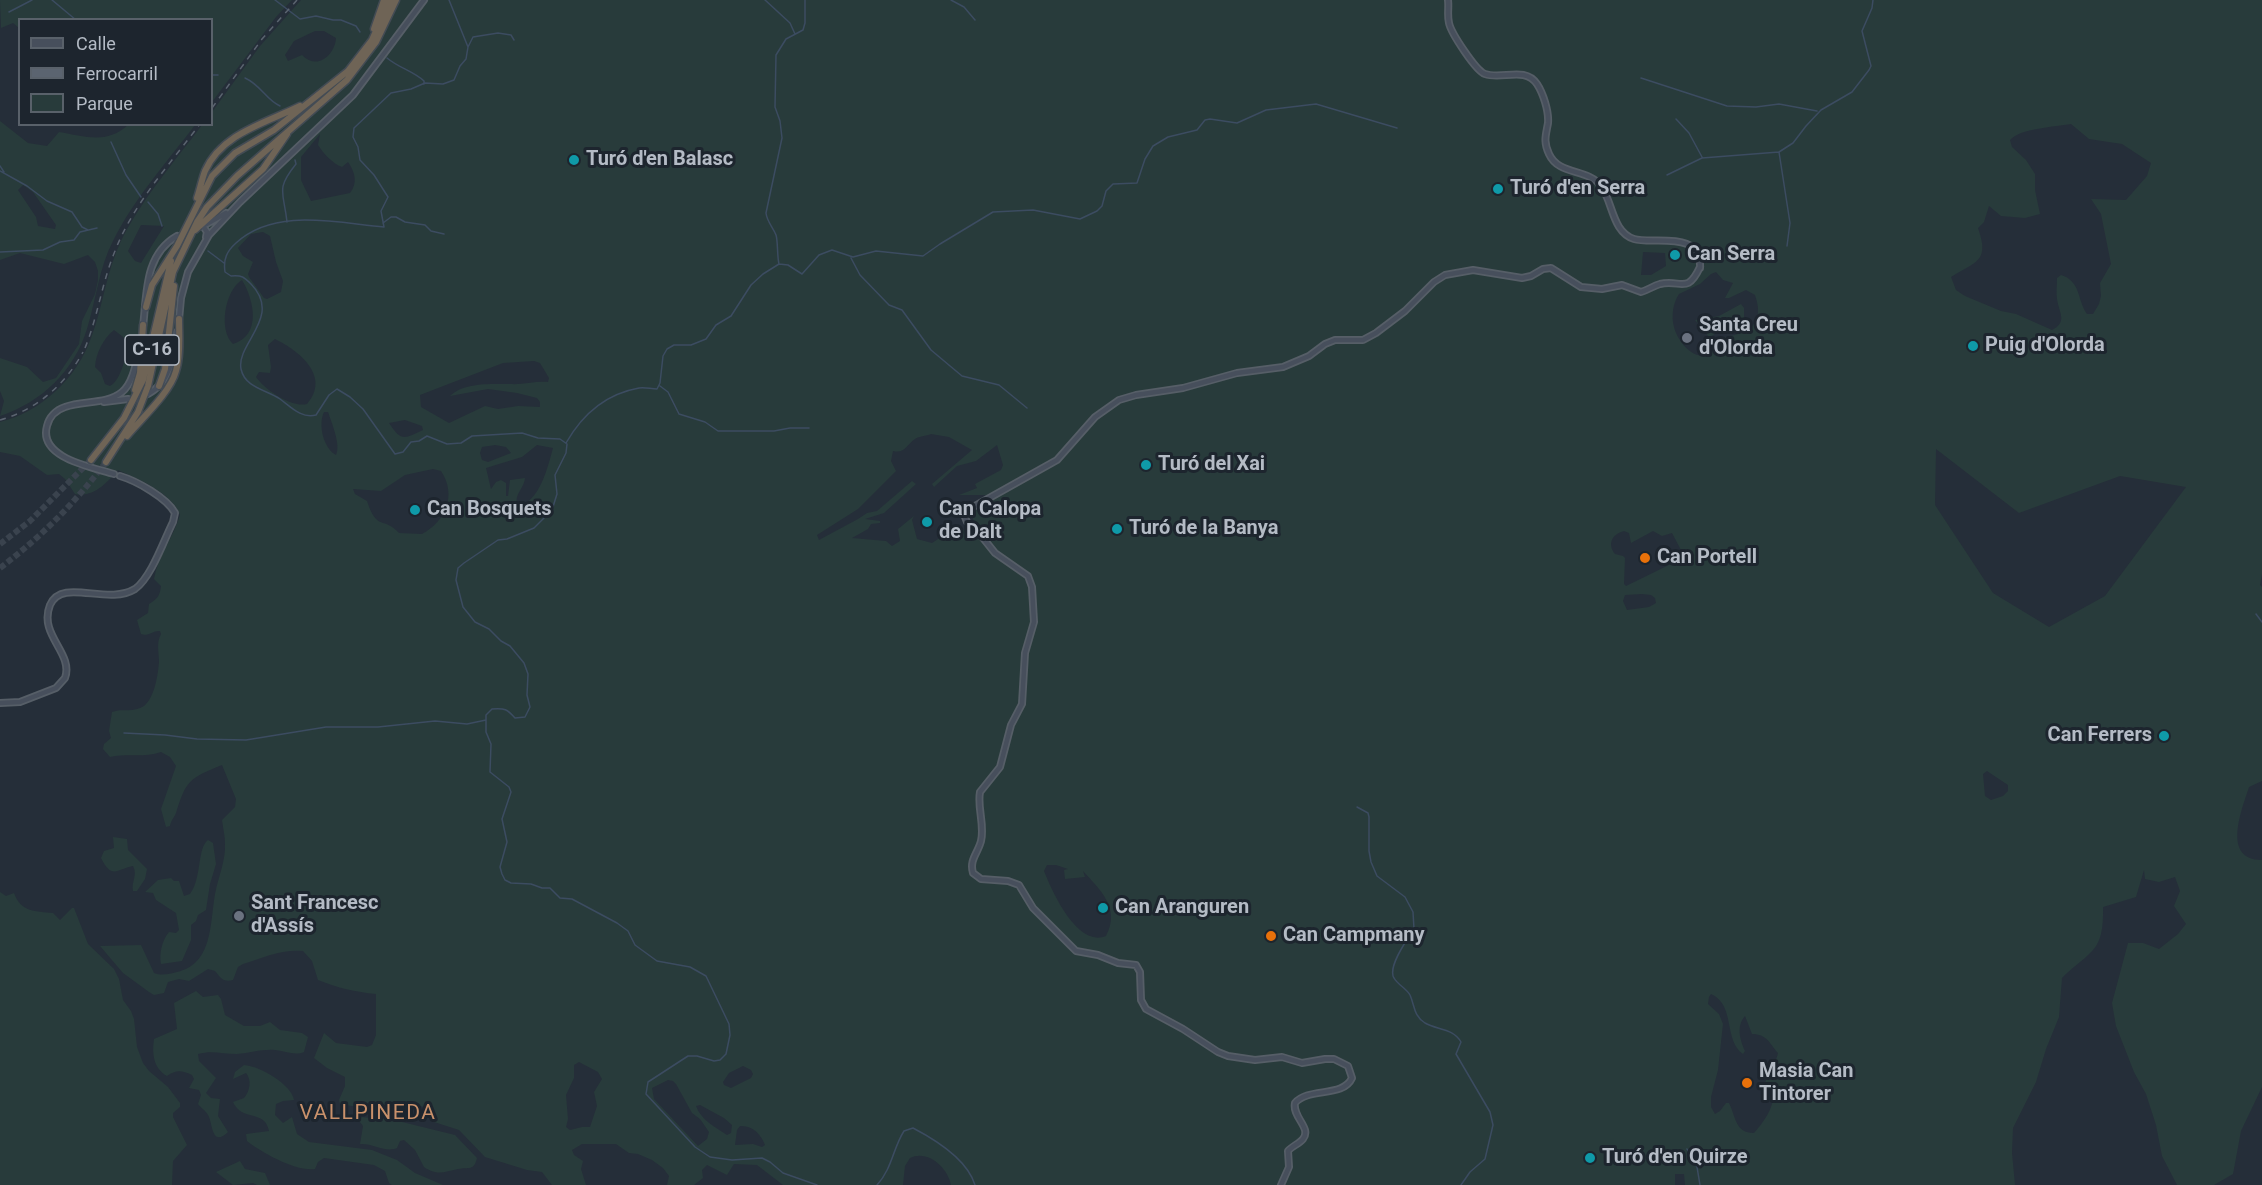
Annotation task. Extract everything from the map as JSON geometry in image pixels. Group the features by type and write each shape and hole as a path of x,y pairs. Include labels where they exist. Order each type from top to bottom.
{"highway":[{"path":"369,44 384,0"},
{"name":"C-16","path":"194,209 212,177 235,153 274,130 348,71 369,44 390,0"},
{"name":"C-16","path":"189,237 207,207 226,187 292,127 340,88 359,66 382,31 396,0"},
{"name":"C-16","path":"91,460 128,411 143,380 153,344 163,290 208,165 227,144 242,132 319,96"},
{"name":"C-16","path":"106,462 138,412 148,386 180,247 263,168 292,127"},
{"path":"146,307 152,285 180,247"},
{"path":"159,386 165,369 174,280 180,247"},
{"path":"115,450 163,394 174,377 178,362 179,319"},
{"path":"104,444 135,391 140,373 143,325"}],"main road":[{"path":"201,247 240,202 353,95 423,0"},
{"path":"1281,1185 1289,1167 1288,1151 1302,1140 1305,1134 1304,1127 1295,1112 1295,1103 1302,1097 1347,1085 1352,1078 1348,1066 1341,1061 1330,1059 1302,1064 1282,1057 1255,1060 1218,1052 1146,1009 1141,1000 1141,976 1138,967 1134,964 1118,963 1096,954 1076,951 1035,911 1017,884 980,878 973,872 972,862 982,834 980,792 984,784 1000,768 1011,725 1022,704 1025,652 1034,622 1032,587 1028,576 997,555 967,522 965,513 971,507 1057,460 1095,417 1119,400 1132,395 1188,387 1237,374 1280,367 1309,356 1325,344 1335,340 1366,339 1415,303 1434,282 1445,275 1473,270 1522,278 1548,268 1556,269 1573,282 1586,288 1606,289 1622,285 1641,292 1661,284 1688,287 1695,281 1700,267 1697,255 1684,243 1669,239 1640,240 1624,233 1599,183 1555,164 1545,145 1544,137 1548,117 1535,82 1525,75 1489,75 1479,70 1450,27 1448,0"},
{"path":"148,394 159,386 173,357 184,285 207,233 203,226 221,217 240,202"},
{"path":"90,402 124,391 134,371 151,267 162,249 177,236"},
{"path":"114,474 60,455 51,448 47,441 47,426 55,412 65,406 128,399"},
{"path":"0,703 20,702 56,688 65,678 66,664 50,633 48,622 49,607 54,598 66,592 112,596 124,594 134,589 147,574 173,522 175,513 168,505 138,483 120,476"}],"green space":[{"path":"0,0 292,0 276,17 213,101 213,18 18,18 18,27 13,23 1,28"},
{"path":"301,0 2262,0 2262,574 2260,585 2262,587 2262,781 2249,787 2239,820 2238,843 2242,852 2249,858 2262,860 2262,1087 2241,1131 2233,1174 2214,1185 2177,1185 2162,1156 2156,1125 2146,1094 2134,1072 2116,1026 2112,1003 2128,943 2143,943 2159,949 2178,934 2186,924 2174,906 2180,891 2175,877 2159,882 2145,879 2144,870 2136,897 2103,907 2101,934 2094,949 2062,978 2059,1017 2036,1082 2013,1128 2012,1153 2015,1185 1685,1185 1684,1174 1675,1174 1675,1185 951,1185 946,1172 936,1162 924,1156 917,1156 910,1158 905,1166 903,1185 783,1185 757,1165 734,1164 727,1175 707,1165 702,1170 703,1178 694,1185 667,1185 669,1176 652,1160 629,1153 616,1144 582,1144 572,1150 574,1155 583,1161 581,1169 586,1185 552,1185 542,1172 527,1170 485,1157 459,1130 431,1121 430,1111 427,1108 413,1104 370,1109 340,1104 345,1077 314,1058 324,1033 336,1043 367,1047 372,1045 376,1035 376,994 347,989 318,980 312,961 303,951 287,951 243,964 238,967 233,980 230,981 224,980 215,971 208,969 189,981 179,979 168,982 164,993 154,995 123,973 100,946 141,945 154,973 160,974 189,968 197,961 208,941 215,894 224,856 225,840 222,820 235,807 236,799 222,765 203,773 191,782 183,793 170,826 166,827 161,809 176,766 170,757 161,752 149,755 110,757 103,749 104,744 111,738 109,731 112,712 144,706 153,691 158,673 158,644 161,634 157,631 146,635 141,634 137,620 148,613 149,604 159,595 161,586 154,579 156,571 180,515 176,507 162,493 118,470 94,492 75,494 59,474 47,475 20,456 0,452 0,422 43,402 67,380 77,367 91,338 121,241 138,211 201,126 213,126 213,111 260,46","holes":["315,31 324,31 336,38 329,55 319,61 308,60 302,55 288,61 285,55 294,41","2071,124 2089,139 2122,144 2151,163 2147,176 2126,200 2091,199 2101,214 2111,264 2100,283 2101,296 2093,314 2087,314 2072,282 2061,275 2057,278 2057,297 2061,320 2060,324 2052,330 1965,296 1956,290 1951,277 1974,263 1981,254 1978,228 1984,222 1989,206 2001,216 2025,218 2040,214 2035,190 2035,174 2026,160 2012,147 2010,140 2030,130","320,134 318,145 325,155 342,167 348,162 355,181 350,193 311,201 301,180 301,157","141,225 164,226 141,263 135,261 128,251","263,232 270,236 283,281 281,292 267,299 264,298 248,274 253,262 243,256 238,248 251,234","1643,252 1665,253 1666,266 1651,275 1641,275","1716,272 1723,280 1733,283 1725,298 1746,290 1755,295 1758,315 1750,328 1735,335 1716,338 1707,354 1696,355 1682,343 1673,323 1674,305 1679,294 1700,284","242,280 250,297 252,325 248,333 233,344 226,330 228,301 231,292","114,330 131,343 120,374 110,386 105,384 101,373 95,367 101,347","275,339 294,350 309,366 316,384 314,394 307,404 301,405 287,401 272,392 256,377 259,372 270,373 268,345","534,361 540,363 549,378 548,382 486,384 456,391 450,396 488,389 517,393 537,398 540,407 518,406 498,409 485,406 449,423 421,407 420,395 503,363","324,412 328,412 337,440 336,455 328,447 322,429 322,417","405,420 422,426 423,430 408,437 397,434 389,423","931,434 949,437 972,450 932,484 934,487 957,466 976,461 997,445 1003,465 1001,470 975,484 977,488 959,495 991,495 971,510 974,523 973,532 969,534 955,528 932,543 917,539 912,520 914,516 898,529 900,541 892,546 886,541 852,538 868,529 871,524 880,523 880,521 865,519 884,513 916,484 912,481 877,511 867,513 819,540 817,535 858,509 896,471 891,461 893,451 903,450 915,439","495,445 506,447 511,453 488,462 482,460 480,453 482,447","537,445 553,448 542,482 526,503 518,506 517,502 525,478 510,480 508,496 506,496 506,483 501,480 496,482 491,489 486,468 522,457","1936,449 2019,513 2120,476 2186,487 2105,596 2049,627 1993,593 1935,505","433,469 441,471 446,480 448,498 443,515 430,529 422,534 399,533 374,517 367,501 355,494 353,489 381,491 405,475","1624,531 1629,533 1631,543 1653,531 1662,536 1672,533 1682,552 1695,555 1675,562 1626,586 1624,584 1625,558 1615,554 1611,547 1614,537","1642,594 1655,598 1656,603 1649,607 1627,610 1623,601 1625,595","1987,771 2008,785 2008,791 2003,796 1991,800 1985,796 1983,774","1047,865 1068,869 1064,870 1065,879 1085,877 1083,871 1102,893 1110,908 1110,926 1106,936 1095,937 1085,934 1067,916 1044,871","1711,994 1724,1006 1733,1040 1743,1054 1745,1051 1740,1038 1740,1024 1745,1016 1752,1034 1764,1037 1778,1053 1767,1076 1765,1086 1773,1092 1772,1103 1764,1120 1754,1133 1740,1127 1729,1103 1726,1103 1715,1114 1711,1107 1723,1024 1719,1014 1708,1004","579,1062 598,1072 602,1079 594,1092 597,1106 590,1127 570,1130 566,1127 568,1119 566,1095 574,1078 574,1065","743,1066 751,1070 753,1074 751,1078 731,1088 723,1082 729,1073","668,1080 676,1084 692,1113 700,1119 709,1132 707,1139 698,1146 654,1099 652,1088","700,1105 724,1118 732,1125 731,1133 727,1135 713,1126 696,1106","740,1126 756,1131 765,1145 762,1147 753,1144 735,1145 737,1130"]},
{"path":"0,121 28,143 47,146 59,132 95,138 111,135 127,126 194,126 121,225 108,251 87,329 74,358 65,371 43,393 0,416 4,401 0,391 0,358 27,367 43,382 56,378 79,344 82,321 95,294 98,280 95,262 88,255 64,264 20,253 0,260","holes":["23,185 33,192 56,225 55,229 38,226 36,217 18,190"]},
{"path":"1741,304 1744,308 1744,318 1747,318 1743,325 1738,327 1709,337 1695,320 1719,316"},
{"path":"113,837 127,839 128,850 147,869 145,879 137,891 133,891 135,872 133,866 112,871 101,858 104,851 114,848"},
{"path":"208,840 213,843 216,864 206,910 198,915 196,921 191,925 191,940 182,961 161,964 161,952 165,939 169,932 176,933 179,930 176,913 156,900 153,893 145,892 158,880 171,878 179,881 184,896 190,894 196,880 202,850"},
{"path":"0,892 6,896 14,893 25,908 53,913 60,920 74,908 88,944 114,969 119,979 123,1000 134,1019 137,1047 143,1063 168,1087 180,1103 173,1117 187,1145 173,1161 172,1185 0,1185"},
{"path":"196,991 203,997 218,995 225,1015 244,1026 260,1026 270,1022 280,1030 302,1033 308,1037 304,1052 301,1053 270,1050 237,1054 213,1052 198,1054 199,1061 216,1078 206,1093 211,1098 220,1099 218,1116 228,1132 218,1137 207,1114 198,1104 201,1095 199,1090 189,1088 194,1079 192,1075 179,1071 167,1076 162,1073 156,1064 153,1050 154,1039 177,1029 174,1003"},
{"path":"244,1065 274,1077 288,1088 294,1100 276,1104 275,1115 283,1123 292,1117 297,1134 309,1142 372,1150 397,1160 415,1173 443,1185 392,1185 385,1171 374,1165 324,1158 318,1162 315,1169 299,1168 261,1151 247,1141 246,1134 269,1131 267,1124 258,1117 242,1112 233,1102 244,1098 249,1089 250,1082 246,1073 233,1079 235,1072"},
{"path":"357,1118 394,1120 455,1135 477,1158 476,1162 470,1168 437,1172 424,1167 415,1150 404,1140 400,1141 397,1148 392,1149 360,1144 363,1126"},
{"path":"240,1161 245,1169 265,1173 270,1185 253,1183 233,1185 216,1172"}],"waterway":[{"path":"9,12 32,0"},
{"path":"52,0 74,18"},
{"path":"275,0 300,19 316,16 341,20 356,26 360,32"},
{"path":"449,0 468,47 466,59 454,80 443,84 425,83 411,89 391,93 354,128 353,137 358,147 360,160 374,175 388,197 381,211 384,227 327,221 288,221 252,232 228,252 225,259 225,272 231,276 242,277 249,282 260,296 262,308 261,319 241,359 241,369 247,380 257,388 275,396 305,415 316,415 329,395 337,389 363,409 395,454 403,452 411,442 419,441 427,436 447,444 461,443 472,436 522,433 538,438 560,439 567,444 566,453 555,475 557,494 552,510 534,528 507,539 498,540 464,563 458,568 456,580 463,607 475,622 489,629 510,646 524,663 528,674 527,695 530,707 525,717 515,718 508,711 500,709 492,709 486,715 486,732 491,744 490,772 509,787 511,792 502,819 507,842 500,867 502,874 505,880 511,883 550,888 560,898 572,899 617,923 628,931 635,945 657,961 690,967 706,976 729,1024 730,1035 726,1054 720,1060 714,1061 688,1056 648,1082 646,1094 695,1147 710,1157 732,1160 762,1158 783,1173 817,1185"},
{"path":"765,0 790,23 795,34"},
{"path":"566,443 579,423 605,401 639,388 657,389 660,383 663,356 667,349 674,345 691,345 706,339 716,325 731,316 751,285 779,264 776,235 766,213 782,138 775,107 776,55 786,39 803,30 805,0"},
{"path":"951,0 964,7 975,20"},
{"path":"1787,246 1790,223 1779,152 1793,143 1821,110 1852,92 1869,70 1871,66 1862,31 1873,0"},
{"path":"468,47 473,37 498,33 511,35 514,40"},
{"path":"387,58 420,78 424,84"},
{"path":"213,75 218,75"},
{"path":"245,78 280,106"},
{"path":"1641,78 1727,106 1756,107 1779,104 1817,111"},
{"path":"779,264 788,265 802,274 819,255 832,250 853,257 876,251 923,256 993,212 1033,210 1080,219 1102,206 1106,191 1113,184 1137,183 1145,159 1153,146 1168,137 1197,130 1205,120 1237,123 1266,110 1316,104 1397,128"},
{"path":"1676,119 1689,133 1702,157"},
{"path":"111,142 126,175 141,197"},
{"path":"1667,175 1702,158 1779,152"},
{"path":"287,222 282,192 285,180 296,164 295,160"},
{"path":"0,166 4,172"},
{"path":"0,171 27,186 47,201 72,212 82,227 88,230"},
{"path":"148,202 158,214 162,226"},
{"path":"383,223 391,217 396,217 405,222 425,225 431,231 444,234"},
{"path":"0,252 43,250 60,242 74,240 80,232 97,228"},
{"path":"208,251 224,263"},
{"path":"851,258 860,275 889,305 902,310 931,350 962,376 999,385 1027,408"},
{"path":"660,386 668,392 679,414 705,422 718,431 774,431 809,428"},
{"path":"2256,614 2262,622"},
{"path":"124,733 197,739 246,740 326,727 378,727 435,721 467,724 486,720"},
{"path":"1357,807 1368,813 1369,851 1377,876 1405,897 1413,912 1414,929 1393,967 1394,978 1410,995 1416,1014 1421,1020 1458,1037 1461,1042 1456,1054 1490,1112 1493,1125 1485,1159 1470,1172 1461,1185"},
{"path":"877,1185 886,1172 904,1131 913,1128 950,1151 965,1167 975,1185"},
{"path":"1687,1149 1697,1167 1700,1185"}],"tunnel":[{"path":"0,544 30,521 91,460"},
{"path":"0,568 57,519 106,462"}],"railway":[{"path":"213,107 262,39 297,0"},
{"path":"85,348 103,287 123,234 153,185 198,126"},
{"path":"0,420 26,410 48,395 68,375 83,352"}],"place":[{"name":"Turó d'en Balasc","path":"574,160"},
{"name":"Turó d'en Serra","path":"1498,189"},
{"name":"Can Serra","path":"1675,255"},
{"name":"Santa Creu d'Olorda","path":"1687,338"},
{"name":"Puig d'Olorda","path":"1973,346"},
{"name":"Turó del Xai","path":"1146,465"},
{"name":"Can Bosquets","path":"415,510"},
{"name":"Can Calopa de Dalt","path":"927,522"},
{"name":"Turó de la Banya","path":"1117,529"},
{"name":"Can Portell","path":"1645,558"},
{"name":"Can Ferrers","path":"2164,736"},
{"name":"Can Aranguren","path":"1103,908"},
{"name":"Sant Francesc d'Assís","path":"239,916"},
{"name":"Can Campmany","path":"1271,936"},
{"name":"Masia Can Tintorer","path":"1747,1083"},
{"name":"Turó d'en Quirze","path":"1590,1158"}],"district":[{"name":"VALLPINEDA","path":"368,1114"}]}
